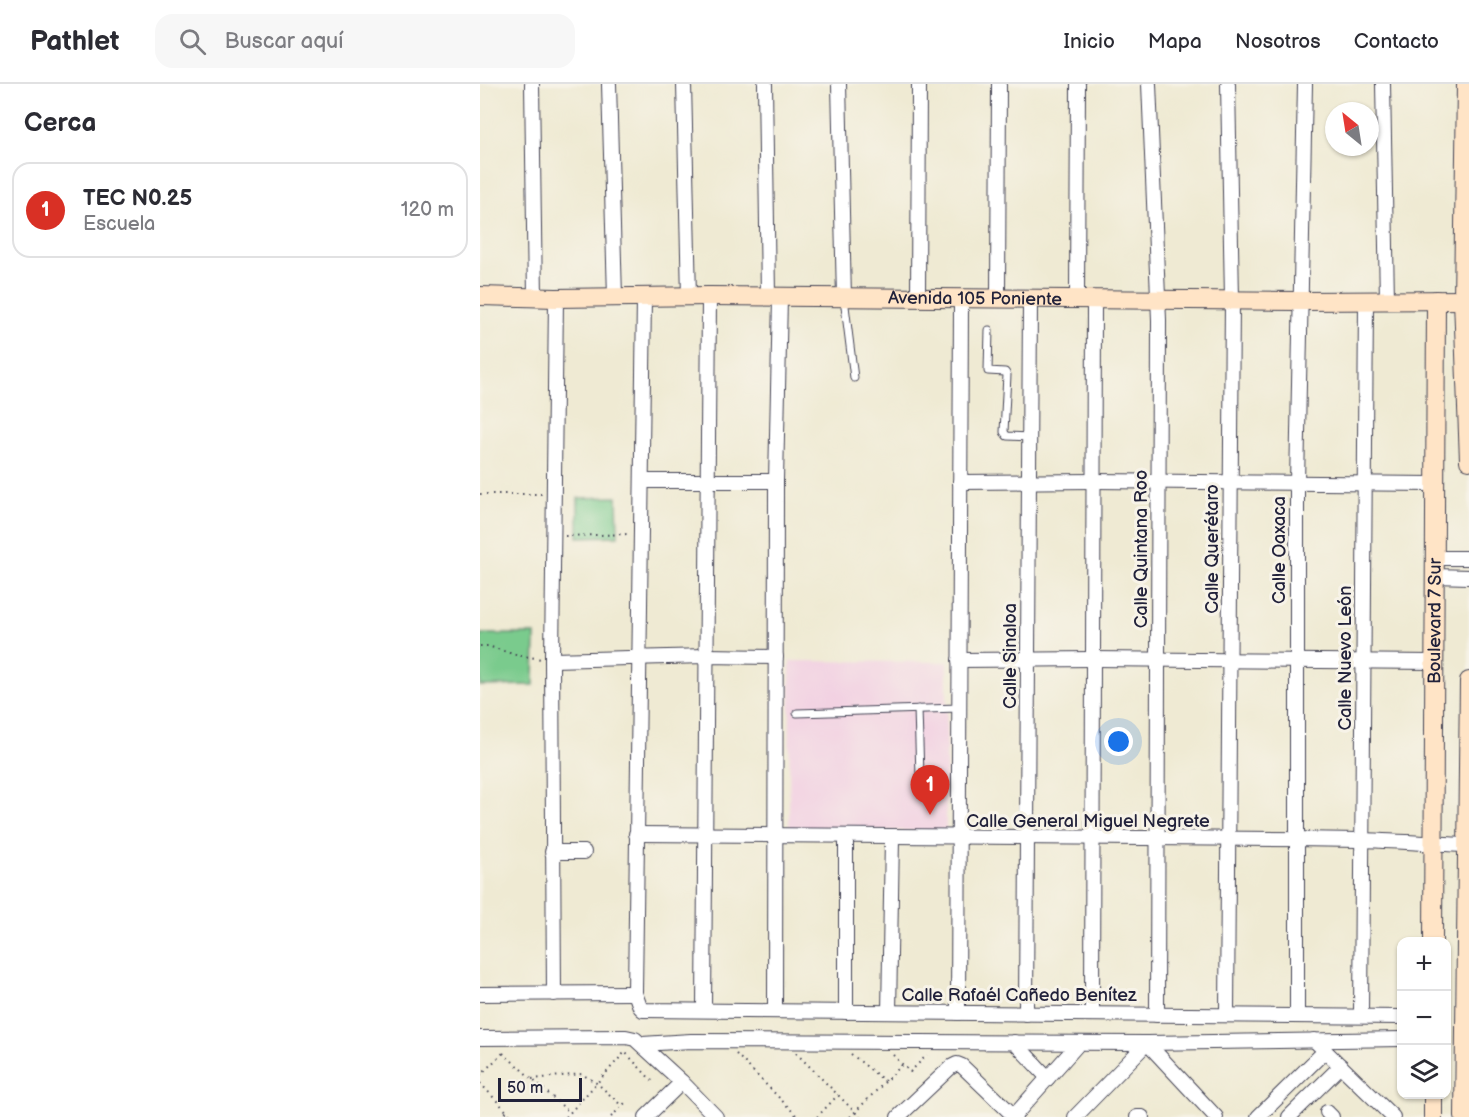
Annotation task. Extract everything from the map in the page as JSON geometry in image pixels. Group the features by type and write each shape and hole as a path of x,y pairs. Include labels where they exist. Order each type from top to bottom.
{"street":[{"path":"532,84 535,298"},
{"path":"609,84 615,297"},
{"path":"684,84 689,297"},
{"path":"765,84 774,298 776,482 775,1010"},
{"path":"839,84 844,298"},
{"path":"918,298 919,84"},
{"path":"998,298 999,84"},
{"path":"1078,84 1094,481 1092,1013"},
{"name":"Calle Quintana Roo","path":"1149,84 1158,300 1157,1015"},
{"name":"Calle Querétaro","path":"1227,1015 1232,299 1228,84"},
{"name":"Calle Oaxaca","path":"1297,1016 1297,484 1305,84"},
{"path":"1383,84 1387,300"},
{"path":"1466,84 1469,461"},
{"name":"Avenida 105 Poniente","path":"480,296 1466,300"},
{"path":"704,1010 709,296"},
{"path":"637,999 636,834 644,297"},
{"path":"554,994 552,660 556,298"},
{"path":"958,1013 961,298"},
{"name":"Calle Sinaloa","path":"1026,1014 1030,298"},
{"name":"Calle Nuevo León","path":"1361,1016 1366,300"},
{"name":"Boulevard 7 Sur","path":"1433,937 1436,300"},
{"path":"642,481 776,482"},
{"path":"960,482 1435,484"},
{"path":"1435,558 1469,558"},
{"path":"1435,576 1469,577"},
{"path":"552,660 706,656 776,657"},
{"path":"959,660 1435,662"},
{"name":"Boulevard 7 Sur","path":"1464,1117 1467,1069 1469,681"},
{"name":"Calle General Miguel Negrete","path":"636,834 892,838 1093,837 1362,840 1468,845"},
{"path":"846,837 846,1012"},
{"path":"889,1012 892,838"},
{"path":"552,852 584,852"},
{"name":"Calle Rafaél Cañedo Benítez","path":"480,994 554,994 637,999 644,1010 1397,1017"},
{"path":"480,1038 626,1037 638,1041 1079,1043 1397,1039"},
{"path":"1314,1040 1393,1117"},
{"path":"638,1041 716,1117"},
{"path":"1014,1042 1048,1078"},
{"path":"898,1117 957,1064 962,1066 1015,1117 1079,1043"},
{"path":"1075,1117 1147,1043"},
{"path":"1147,1043 1216,1117"},
{"path":"1266,1114 1325,1051"},
{"path":"1289,1117 1341,1066"},
{"path":"646,1117 682,1082"},
{"path":"1433,1099 1433,1117"},
{"path":"1085,1107 1096,1117"},
{"path":"1137,1117 1142,1117"}],"lane":[{"path":"844,298 854,378"},
{"path":"989,330 988,370 1005,372 1007,375 1004,432 1007,436 1029,437"},
{"path":"797,713 959,708"},
{"path":"918,709 920,776"}],"path":[{"path":"480,494 554,494"},
{"path":"554,536 641,534"},
{"path":"480,646 488,646 516,655 552,660"},
{"path":"723,1041 798,1117"},
{"path":"786,1042 860,1117"},
{"path":"837,1042 886,1082"},
{"path":"880,1042 910,1072 939,1042"},
{"path":"480,1075 508,1048"},
{"path":"566,1117 625,1052 653,1082"},
{"path":"503,1053 570,1113"},
{"path":"850,1117 903,1064"},
{"path":"532,1079 582,1074 598,1084 622,1106"},
{"path":"480,1083 512,1117"},
{"path":"817,1117 838,1095"},
{"path":"611,1117 627,1101"},
{"path":"501,1117 507,1111"}],"shaded area":[{"path":"790,661 947,662 946,831 789,830"}],"green space":[{"path":"617,497 618,536 578,537 578,498"},
{"path":"480,634 535,634 534,685 480,686"}],"place":[{"name":"TEC N0.25","path":"930,815"}]}
